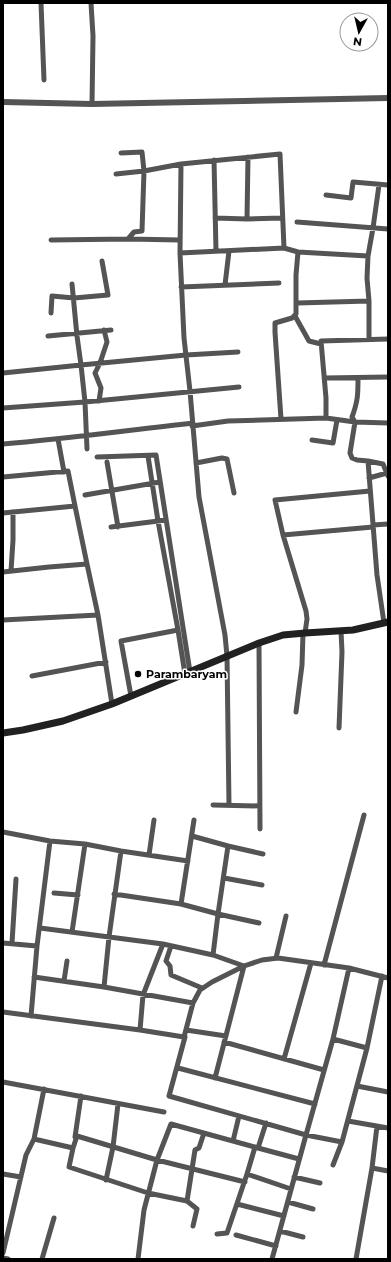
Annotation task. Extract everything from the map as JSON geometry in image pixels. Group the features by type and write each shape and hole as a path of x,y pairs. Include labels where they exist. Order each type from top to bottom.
{"main road":[{"path":"3,733 63,721 112,704 259,643 283,636 360,629 386,623"}],"street":[{"path":"41,3 44,80"},
{"path":"91,3 93,36 92,104"},
{"path":"3,102 92,104 388,98"},
{"path":"121,153 142,152 144,171 142,231 134,232 128,239"},
{"path":"116,174 144,171 181,164 280,154 284,248"},
{"path":"247,219 248,157"},
{"path":"214,160 216,251"},
{"path":"181,164 180,253 192,424 199,497 228,656 229,805"},
{"path":"326,195 351,198 353,182 388,186"},
{"path":"369,339 369,301 366,278 379,185"},
{"path":"215,218 282,218"},
{"path":"297,222 388,229"},
{"path":"51,240 180,240"},
{"path":"180,253 284,248 298,252 368,256"},
{"path":"225,285 229,251"},
{"path":"298,252 296,275 297,302 295,316 309,341 321,344"},
{"path":"51,313 52,296 74,298 108,295 102,261"},
{"path":"182,287 279,283"},
{"path":"72,284 82,365 87,449"},
{"path":"297,302 369,301"},
{"path":"280,419 275,323 295,316"},
{"path":"99,401 101,388 95,373 107,342 104,330"},
{"path":"48,336 111,330"},
{"path":"326,418 321,341 388,338"},
{"path":"3,373 186,355 238,352"},
{"path":"324,378 388,377"},
{"path":"358,378 358,402 352,417 356,422 350,453 352,458 357,460 383,464 387,475 369,478"},
{"path":"3,408 99,401 239,386"},
{"path":"3,444 228,421 326,418 356,422 388,423"},
{"path":"312,440 333,443 337,420"},
{"path":"58,439 64,472"},
{"path":"97,457 156,455 187,673"},
{"path":"148,456 158,521 187,673"},
{"path":"196,463 222,458 227,459 234,493"},
{"path":"368,461 377,575 386,623"},
{"path":"107,462 118,527"},
{"path":"3,477 68,472 98,615 112,704"},
{"path":"85,495 160,482"},
{"path":"296,712 302,665 304,633 307,619 306,611 283,536 275,500 370,492"},
{"path":"3,513 75,506"},
{"path":"11,571 13,512"},
{"path":"112,528 166,520"},
{"path":"283,536 388,524"},
{"path":"3,572 87,564"},
{"path":"3,620 98,615"},
{"path":"131,696 121,641 178,630"},
{"path":"339,728 342,652 341,631"},
{"path":"259,643 260,829"},
{"path":"32,676 106,662"},
{"path":"213,805 260,806"},
{"path":"324,965 364,815"},
{"path":"149,855 154,820"},
{"path":"181,904 194,820"},
{"path":"3,832 50,841 85,844 188,861"},
{"path":"192,836 263,854"},
{"path":"31,1016 37,946 50,841"},
{"path":"72,932 85,844"},
{"path":"213,955 228,846"},
{"path":"104,987 114,894 121,851"},
{"path":"224,878 262,885"},
{"path":"12,943 16,879"},
{"path":"54,892 78,895"},
{"path":"114,894 181,904 218,914 259,922"},
{"path":"276,958 286,916"},
{"path":"40,928 163,944 213,955 244,966"},
{"path":"3,943 37,946"},
{"path":"140,1030 143,994 163,944"},
{"path":"171,946 166,961 170,966 171,975 202,988"},
{"path":"342,1142 306,1135 170,1096 193,1003 200,990 212,982 244,966 262,960 276,958 350,968 388,978"},
{"path":"64,981 67,961"},
{"path":"284,1059 312,963"},
{"path":"215,1078 244,966"},
{"path":"272,1259 333,1039 350,968"},
{"path":"333,1165 342,1142 367,1048 382,976"},
{"path":"34,977 104,987 193,1003"},
{"path":"3,1012 185,1036"},
{"path":"186,1030 226,1036"},
{"path":"333,1039 367,1048"},
{"path":"224,1042 324,1070"},
{"path":"178,1068 314,1104"},
{"path":"3,1082 164,1112"},
{"path":"357,1086 388,1092"},
{"path":"3,1253 26,1155 34,1138 44,1089"},
{"path":"81,1096 76,1137 69,1167 148,1193 187,1201 197,1209 193,1226"},
{"path":"106,1180 113,1147 118,1104"},
{"path":"232,1141 239,1116"},
{"path":"348,1121 388,1128"},
{"path":"217,1234 227,1233 266,1123"},
{"path":"138,1259 144,1210 148,1193 157,1160 171,1124 299,1159"},
{"path":"356,1259 372,1168 377,1126"},
{"path":"187,1201 195,1150 199,1148 204,1133"},
{"path":"76,1137 157,1160 245,1182"},
{"path":"34,1138 73,1148"},
{"path":"372,1168 388,1171"},
{"path":"3,1174 21,1177"},
{"path":"247,1174 291,1189"},
{"path":"294,1177 320,1183"},
{"path":"288,1202 312,1209"},
{"path":"237,1204 284,1216"},
{"path":"42,1259 54,1218"},
{"path":"3,1221 10,1222"},
{"path":"280,1231 302,1237"},
{"path":"236,1235 276,1246"},
{"path":"3,1258 8,1259"}],"place":[{"name":"Parambaryam","path":"138,674"}]}
